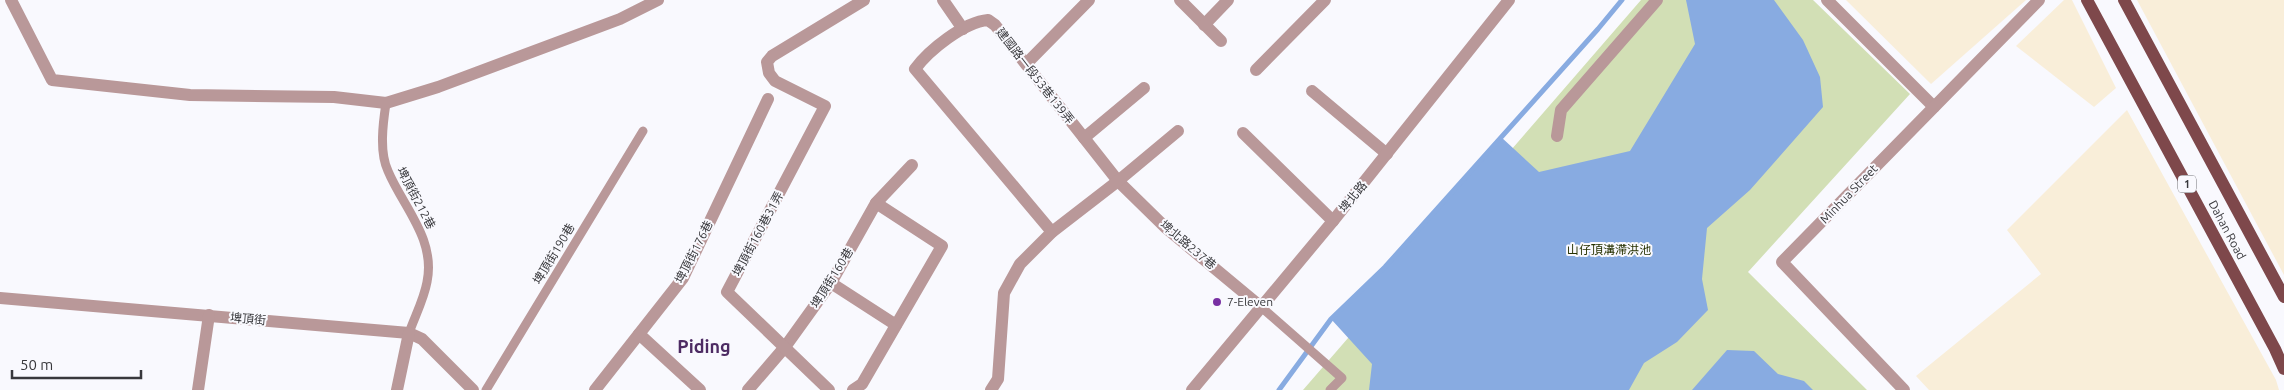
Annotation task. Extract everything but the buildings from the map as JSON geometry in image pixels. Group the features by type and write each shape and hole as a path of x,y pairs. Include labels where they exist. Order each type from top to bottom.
{"main road":[{"name":"Dahan Road","path":"2087,0 2271,340 2284,369"},
{"name":"Dahan Road","path":"2124,0 2284,297"}],"street":[{"path":"11,0 52,80 190,95 334,97 386,103 438,87 620,20 658,0"},
{"name":"埤頂街160巷31弄","path":"785,347 727,292 825,106 775,81 769,73 767,62 772,56 864,0"},
{"path":"943,0 963,29"},
{"path":"1026,64 1089,0"},
{"path":"1180,0 1221,41"},
{"path":"1204,25 1228,0"},
{"path":"1256,70 1325,0"},
{"name":"埤北路","path":"1192,390 1260,306 1333,221 1509,0"},
{"path":"1557,136 1561,110 1657,0"},
{"path":"1827,0 1934,108"},
{"name":"Minhua Street","path":"1904,390 1782,262 2039,0"},
{"name":"建國路一段53巷139弄","path":"1052,232 915,69 923,58 971,23 988,20 995,25 1118,181"},
{"path":"1084,138 1144,88"},
{"path":"1312,91 1387,154"},
{"name":"埤頂街176巷","path":"595,390 683,278 768,99"},
{"path":"991,390 998,379 1004,293 1020,264 1052,232 1118,181 1178,130"},
{"path":"1243,133 1333,221"},
{"name":"埤頂街160巷","path":"748,390 785,347 831,283 876,204 912,165"},
{"name":"埤北路237巷","path":"1118,181 1166,228 1260,306"},
{"path":"860,388 942,246 876,204"},
{"path":"831,283 896,326"},
{"name":"埤頂街","path":"0,298 409,333 422,339 473,390"},
{"path":"198,390 210,315"},
{"path":"397,390 409,333"},
{"path":"639,334 700,390"},
{"path":"785,347 829,390"}],"lane":[{"name":"埤頂街212巷","path":"386,103 381,130 387,170 420,230 428,258 428,281 409,333"},
{"name":"埤頂街190巷","path":"486,390 643,131"},
{"path":"1260,306 1342,378 1330,390"}],"shaded area":[{"path":"1846,0 2026,0 1931,84"},
{"path":"2064,0 2072,0 2116,88 2094,107 2016,46"},
{"path":"2137,0 2284,0 2284,275"},
{"path":"2127,110 2276,380 2279,390 1929,390 1916,376 2041,274 2007,230"}],"green space":[{"name":"山仔頂溝滯洪池","path":"1641,0 1813,0 1910,94 1748,272 1867,390 1303,390"}],"water":[{"name":"山仔頂溝滯洪池","path":"1686,0 1774,0 1803,40 1820,77 1823,107 1750,190 1707,228 1702,279 1708,310 1677,342 1644,363 1629,390 1369,390 1372,364 1331,319 1385,267 1501,137 1539,172 1630,151 1695,44"},
{"path":"1727,350 1754,351 1778,374 1804,381 1813,390 1692,390"}],"waterway":[{"path":"1279,390 1331,319 1385,267 1622,0"}],"place":[{"name":"7-Eleven","path":"1217,302"}],"district":[{"name":"Piding","path":"704,347"}]}
